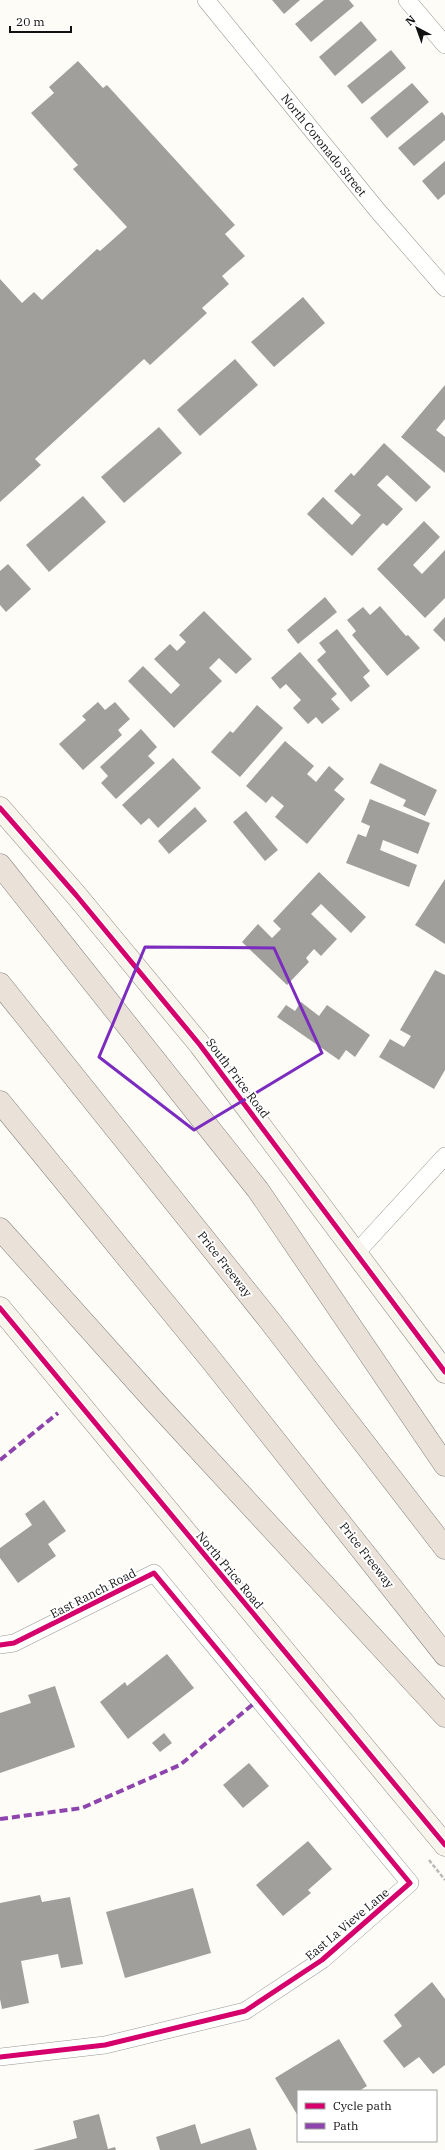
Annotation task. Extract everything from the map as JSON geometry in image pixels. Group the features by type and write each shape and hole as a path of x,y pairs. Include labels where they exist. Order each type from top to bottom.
{"highway":[{"path":"0,865 258,1190 445,1465"},
{"name":"Price Freeway","path":"0,984 270,1321 445,1548"},
{"name":"Price Freeway","path":"0,1102 212,1361 445,1655"},
{"path":"0,1229 172,1420 445,1716"}],"main road":[{"name":"South Price Road","path":"0,808 176,1014 445,1372"},
{"name":"North Price Road","path":"0,1308 445,1845"}],"street":[{"name":"North Coronado Street","path":"206,0 374,205 445,288"},
{"path":"407,0 445,45"},
{"path":"356,1253 445,1156"},
{"name":"East Ranch Road","path":"0,1645 14,1643 154,1573 258,1700"},
{"name":"East La Vieve Lane","path":"0,2057 105,2045 245,2011 322,1960 410,1883 258,1700"}],"highlighted area":[{"path":"145,947 274,948 322,1053 194,1130 99,1057"}],"building":[{"path":"272,0 300,0 284,14"},
{"path":"324,0 349,0 354,6 311,42 295,24"},
{"path":"361,21 377,40 335,76 319,57"},
{"path":"391,50 406,68 362,104 347,86"},
{"path":"78,61 103,88 107,85 235,225 225,234 245,256 222,276 229,284 202,308 207,313 150,365 144,359 35,459 41,465 0,502 0,279 22,303 34,292 42,300 97,249 100,251 127,227 73,169 78,165 31,113 54,93 49,87"},
{"path":"412,83 429,102 387,138 370,118"},
{"path":"442,112 445,116 445,140 414,166 398,148"},
{"path":"445,161 445,194 438,200 422,181"},
{"path":"303,297 325,323 274,367 251,342"},
{"path":"235,359 258,385 200,436 177,410"},
{"path":"445,385 445,419 436,430 445,437 445,473 401,437"},
{"path":"159,427 182,453 124,503 101,477"},
{"path":"384,443 431,487 416,502 387,475 377,485 403,509 387,526 383,523 352,556 307,514 323,497 352,525 361,515 334,491 351,473 354,476"},
{"path":"83,496 106,522 49,572 26,545"},
{"path":"424,521 440,537 413,565 422,574 445,550 445,598 425,618 377,569"},
{"path":"8,564 31,589 6,612 0,605 0,571"},
{"path":"325,597 337,612 298,644 287,630"},
{"path":"380,606 406,636 408,635 420,648 387,676 352,635 356,631 347,620 363,607 370,615"},
{"path":"204,611 252,659 236,674 219,658 209,668 222,681 174,728 128,681 143,666 171,694 180,685 154,659 170,644 177,651 186,642 179,635"},
{"path":"445,617 445,642 433,630"},
{"path":"337,629 370,671 363,677 370,686 351,702 317,660 326,652 319,643"},
{"path":"300,652 337,694 331,699 340,709 322,724 316,717 308,724 293,708 301,700 286,684 280,689 271,678"},
{"path":"98,702 105,710 115,702 130,719 118,730 122,735 83,770 59,744 86,720 82,716"},
{"path":"257,705 283,728 240,777 211,752 230,731 233,733"},
{"path":"141,729 157,747 148,756 155,763 116,799 101,783 108,776 100,767"},
{"path":"285,741 314,766 307,774 316,782 329,766 344,779 334,790 345,799 307,844 275,817 284,806 272,796 266,803 246,786"},
{"path":"173,758 201,788 158,828 149,818 141,825 122,805"},
{"path":"380,763 437,790 425,816 403,806 406,800 370,783"},
{"path":"370,799 430,823 418,854 383,840 380,850 417,865 409,887 346,863 358,834 366,837 370,826 361,822"},
{"path":"195,807 207,821 169,854 158,841"},
{"path":"246,811 278,850 265,861 233,822"},
{"path":"319,872 366,917 351,933 321,904 311,914 337,939 321,956 314,949 306,958 309,962 287,985 242,942 258,924 272,938 281,929 273,921"},
{"path":"445,879 445,944 415,925"},
{"path":"435,970 445,975 445,1070 434,1089 379,1057 390,1039 404,1047 411,1036 400,1030"},
{"path":"301,1002 319,1016 327,1005 370,1035 355,1057 346,1050 339,1060 277,1017 286,1005 295,1011"},
{"path":"44,1500 66,1531 48,1544 56,1556 18,1583 0,1558 0,1548 32,1525 25,1514"},
{"path":"167,1654 194,1688 128,1739 100,1702 125,1682 127,1686"},
{"path":"55,1686 75,1747 0,1773 0,1713 31,1703 28,1695"},
{"path":"164,1733 172,1743 160,1752 152,1743"},
{"path":"249,1763 269,1786 243,1808 223,1785"},
{"path":"308,1841 332,1869 308,1890 311,1893 283,1916 256,1885"},
{"path":"193,1888 211,1953 125,1978 106,1912"},
{"path":"40,1895 42,1902 70,1897 83,1964 61,1968 58,1954 21,1961 29,2003 2,2009 0,1999 0,1903"},
{"path":"432,1982 445,1999 445,2065 433,2074 419,2057 404,2068 383,2041 402,2026 394,2015"},
{"path":"339,2039 367,2086 361,2090 297,2090 297,2114 275,2078"},
{"path":"99,2114 108,2149 115,2147 116,2150 33,2150 77,2138 73,2121"},
{"path":"195,2124 201,2144 250,2128 257,2150 160,2150 156,2137"}],"marked path":[{"path":"0,1460 58,1413"},
{"path":"0,1819 82,1808 180,1765 258,1700"}],"cycle path":[{"path":"0,808 76,895 200,1045 445,1372"},
{"path":"0,1308 445,1845"},
{"path":"0,1645 14,1643 154,1573 410,1883 322,1960 245,2011 105,2045 0,2057"}]}
